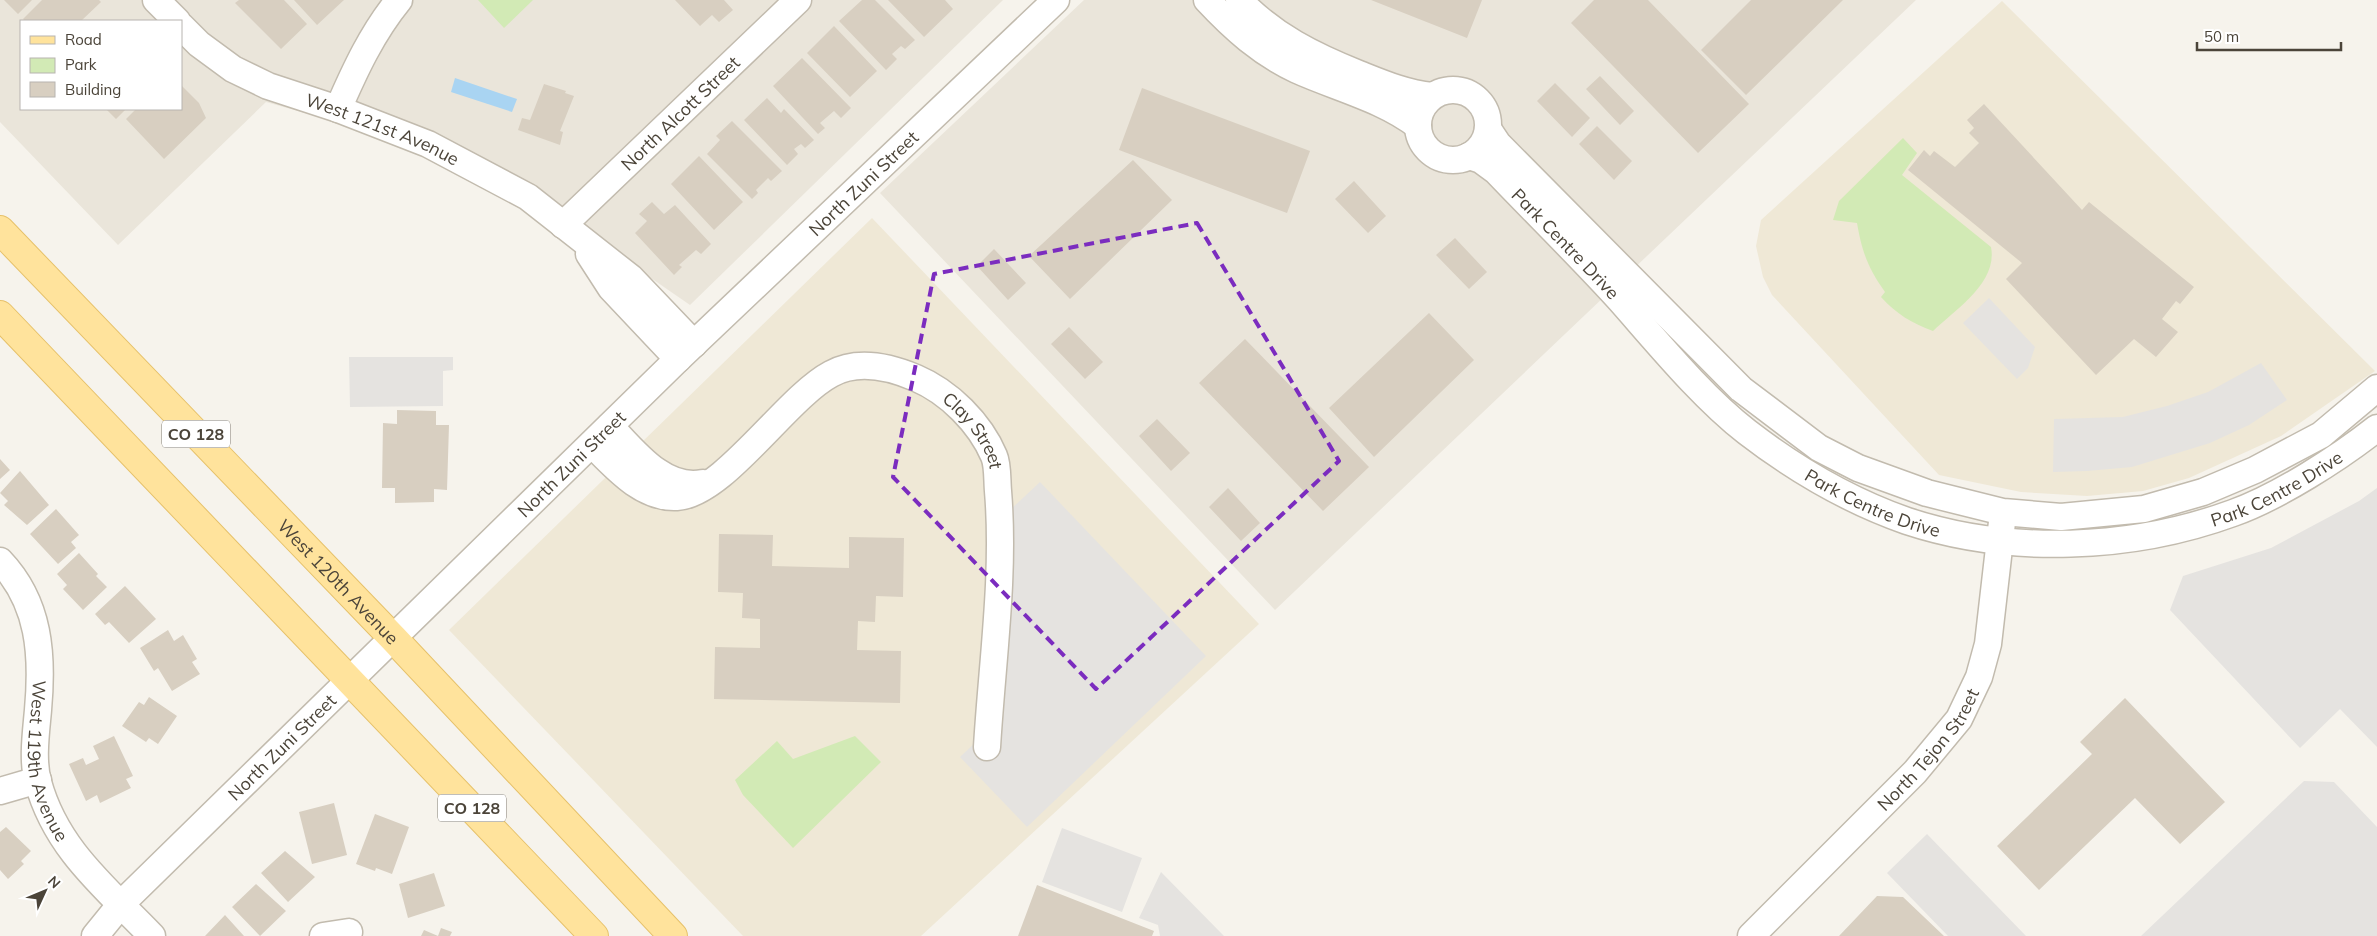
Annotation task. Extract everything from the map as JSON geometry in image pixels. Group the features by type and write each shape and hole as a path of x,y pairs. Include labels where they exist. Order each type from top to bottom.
{"main road":[{"name":"West 120th Avenue","path":"0,230 393,638 673,936"},
{"name":"CO 128","path":"0,314 594,936"}],"street":[{"path":"156,0 176,20"},
{"path":"338,109 378,26 399,0"},
{"name":"North Alcott Street","path":"572,233 798,0"},
{"name":"North Zuni Street","path":"95,936 121,904 610,426 1056,0"},
{"path":"1206,0 1235,30 1264,51 1295,69 1402,114 1418,126"},
{"path":"1239,0 1253,15 1285,40 1312,55 1408,94 1432,96"},
{"name":"West 121st Avenue","path":"182,27 199,44 233,69 268,86 338,109 428,144 528,197 631,278 686,352"},
{"path":"1442,91 1466,92 1483,107 1487,117 1488,129 1478,149 1469,156 1452,159 1435,155 1426,148 1420,138 1419,115 1424,104 1432,96 1442,91"},
{"name":"Park Centre Drive","path":"1488,129 1505,150 1741,389 1819,448 1858,468 1927,493 2003,512 2061,518 2144,509 2203,492 2255,470 2321,435 2377,388"},
{"name":"Park Centre Drive","path":"1469,156 1481,160 1496,171 1609,288 1686,374 1744,430 1783,459 1853,499 1908,521 1999,540 2075,544 2129,538 2182,528 2227,515 2282,489 2329,462 2377,428"},
{"name":"Clay Street","path":"592,444 631,480 659,496 678,497 695,493 716,479 793,406 832,374 856,366 882,366 928,383 949,398 976,425 995,457 999,512 998,576 987,747"},
{"path":"610,426 642,459 674,481 686,484 701,484 716,479"},
{"name":"North Tejon Street","path":"1751,936 1915,772 1959,719 1979,677 1988,644 2003,512"},
{"name":"West 119th Avenue","path":"0,561 21,588 32,611 38,636 41,659 35,755 38,780 52,820 66,844 89,872 152,936"},
{"path":"0,791 38,780"},
{"path":"323,936 349,932"}],"highlighted area":[{"path":"1197,223 1339,461 1096,689 893,477 934,274"}],"shaded area":[{"path":"0,0 1003,0 690,305 486,164 266,102 118,245 0,122"},
{"path":"1084,0 1916,0 1275,610 880,193"},
{"path":"2002,1 2375,371 2281,436 2189,478 2143,491 2087,496 2021,492 1939,475 1772,295 1763,277 1756,246 1761,220"},
{"path":"872,218 1259,624 921,936 743,936 449,630"},
{"path":"1989,298 2035,347 2028,368 2017,379 1963,323"},
{"path":"349,357 453,357 453,370 443,371 443,406 350,407"},
{"path":"2261,363 2287,400 2249,425 2210,443 2132,467 2053,472 2054,419 2123,417 2167,406 2208,392"},
{"path":"1040,482 1206,656 1027,827 960,757 978,740 1001,741 1010,510"},
{"path":"2377,488 2377,747 2340,709 2300,748 2170,610 2183,576 2271,548 2359,501"},
{"path":"2304,781 2334,782 2377,827 2377,936 2141,936"},
{"path":"1062,828 1142,858 1122,912 1042,882"},
{"path":"1927,834 2026,936 1948,936 1887,873"},
{"path":"1161,872 1224,936 1160,936 1158,925 1139,918"}],"green space":[{"path":"478,0 533,0 504,28"},
{"path":"1903,138 1917,153 1902,175 1991,247 1991,260 1982,284 1963,305 1933,331 1905,317 1881,297 1885,292 1866,259 1857,223 1833,220 1839,201"},
{"path":"855,736 881,762 793,848 743,795 735,780 777,741 793,759"}],"water":[{"path":"455,78 517,99 512,112 451,92"}],"building":[{"path":"4,0 32,0 18,14"},
{"path":"42,0 99,0 101,2 82,20 23,19"},
{"path":"239,0 284,0 307,24 281,49 235,3"},
{"path":"294,0 344,0 317,25"},
{"path":"675,0 724,0 733,10 719,22 712,15 700,26"},
{"path":"862,0 875,0 915,40 905,49 901,46 892,54 897,59 886,70 839,21"},
{"path":"888,0 945,0 953,9 924,37"},
{"path":"1371,0 1482,0 1467,38"},
{"path":"1594,0 1648,0 1749,104 1698,153 1571,23"},
{"path":"1751,0 1843,0 1746,95 1701,50"},
{"path":"834,26 877,71 850,97 807,53"},
{"path":"802,58 851,108 841,118 834,111 820,123 825,128 818,134 773,86"},
{"path":"1600,76 1634,111 1620,125 1586,89"},
{"path":"1555,83 1590,118 1572,137 1537,101"},
{"path":"544,84 566,91 565,93 574,96 560,131 563,132 560,145 518,130 522,118 530,120"},
{"path":"182,86 199,103 206,118 164,159 126,119 135,110 182,110"},
{"path":"1142,88 1310,151 1287,213 1119,150"},
{"path":"767,98 781,113 784,109 814,140 805,148 801,144 794,149 798,154 787,165 744,120"},
{"path":"1984,104 2082,210 2089,202 2194,287 2180,304 2176,301 2162,319 2178,332 2156,357 2134,339 2096,375 2006,279 2022,263 1908,170 1924,150 1930,156 1934,151 1955,167 1979,143 1969,133 1974,128 1967,120"},
{"path":"107,110 125,110 116,119"},
{"path":"732,121 782,171 771,181 768,178 756,190 758,193 752,199 707,154 720,140 716,136"},
{"path":"1597,126 1632,161 1614,180 1579,144"},
{"path":"699,156 743,202 714,230 671,184"},
{"path":"1133,160 1172,200 1070,299 1029,256"},
{"path":"1354,181 1386,216 1368,233 1335,199"},
{"path":"652,202 664,214 675,205 711,244 701,254 696,250 679,265 682,267 674,275 635,233 647,221 639,214"},
{"path":"1455,238 1487,272 1469,289 1436,255"},
{"path":"994,249 1026,283 1008,300 977,266"},
{"path":"1429,313 1474,360 1374,457 1329,408"},
{"path":"1069,327 1103,362 1085,379 1051,344"},
{"path":"1245,339 1369,467 1323,511 1199,383"},
{"path":"397,410 436,411 436,425 449,425 447,490 434,489 434,502 395,503 395,488 382,488 383,423 397,424"},
{"path":"1157,419 1190,453 1171,471 1139,436"},
{"path":"0,459 10,470 0,479"},
{"path":"20,471 49,505 27,525 4,505 8,501 0,493"},
{"path":"1228,488 1260,523 1241,541 1209,507"},
{"path":"56,509 79,535 71,542 76,548 58,564 30,534"},
{"path":"719,534 773,535 772,566 849,568 849,537 904,538 903,597 876,596 875,622 858,621 857,650 901,651 900,703 714,699 715,647 760,648 760,619 742,618 743,593 718,592"},
{"path":"79,553 107,587 83,610 63,589 67,585 57,574"},
{"path":"125,586 156,619 129,643 109,622 105,625 95,614"},
{"path":"168,630 174,641 183,635 197,659 192,662 200,674 172,691 158,668 154,671 140,648"},
{"path":"149,697 177,716 158,744 149,738 146,742 122,726 139,702 144,705"},
{"path":"2125,698 2225,802 2180,844 2135,798 2039,890 1997,846 2092,754 2080,742"},
{"path":"114,736 133,776 126,779 131,788 100,803 97,795 86,801 69,764 83,758 86,765 99,759 93,746"},
{"path":"334,803 347,855 312,864 299,812"},
{"path":"375,814 409,827 392,874 376,868 375,871 356,864"},
{"path":"6,827 31,851 21,861 24,864 8,879 0,870 0,832"},
{"path":"285,851 315,877 288,902 261,873"},
{"path":"434,873 445,906 408,918 399,884"},
{"path":"256,884 286,911 260,936 232,907"},
{"path":"1037,885 1154,931 1152,936 1018,936"},
{"path":"1877,896 1903,897 1944,936 1839,936"},
{"path":"225,915 244,936 205,936"},
{"path":"441,928 452,932 450,936 438,936"},
{"path":"424,930 438,936 421,936"}]}
